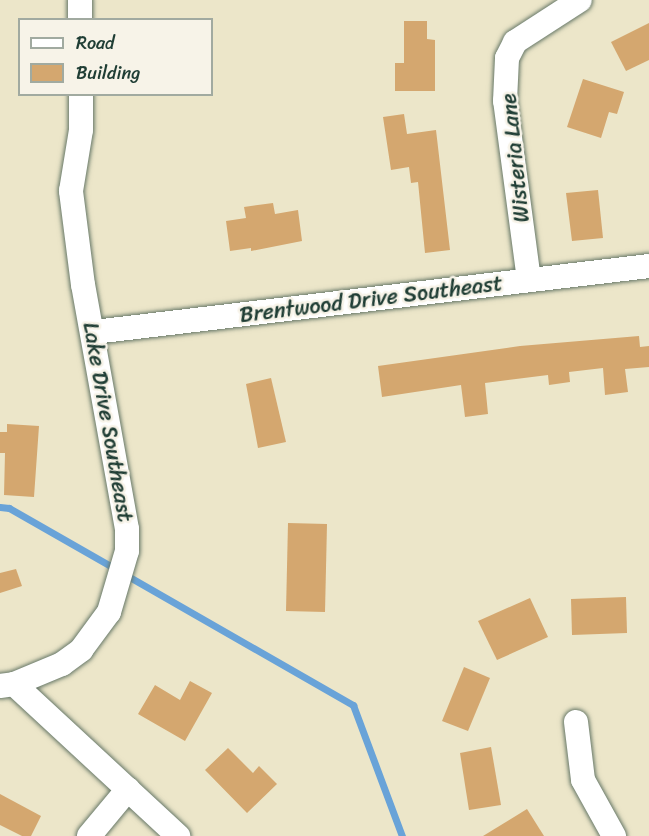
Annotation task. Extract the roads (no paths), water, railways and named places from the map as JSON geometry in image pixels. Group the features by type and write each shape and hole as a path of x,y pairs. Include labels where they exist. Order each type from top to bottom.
{"street":[{"path":"80,0 80,18"},
{"name":"Wisteria Lane","path":"529,280 505,101 507,58 515,42 580,0"},
{"name":"Lake Drive Southeast","path":"7,685 62,664 81,650 96,633 121,581 126,529 71,191 81,130 81,96"},
{"name":"Brentwood Drive Southeast","path":"94,332 649,266"},
{"path":"7,685 128,789 167,832"},
{"path":"576,722 583,780 614,836"},
{"path":"89,836 128,789"}],"waterway":[{"path":"0,507 9,508 116,569"},
{"path":"126,575 353,705 402,836"}]}
